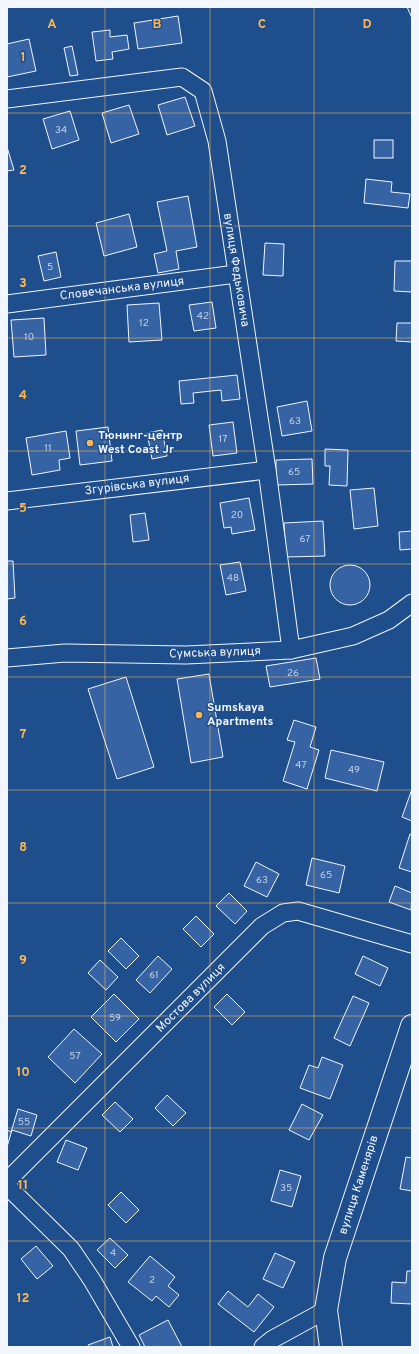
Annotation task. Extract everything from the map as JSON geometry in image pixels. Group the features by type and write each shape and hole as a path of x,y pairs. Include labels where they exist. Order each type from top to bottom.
{"street":[{"name":"вулиця Федьковича","path":"7,99 182,78 203,91 217,141 267,470 291,650"},
{"name":"Словечанська вулиця","path":"7,304 236,274"},
{"name":"Згурівська вулиця","path":"7,501 267,470"},
{"name":"Сумська вулиця","path":"7,658 65,653 186,656 291,650 353,636 389,620 412,603"},
{"name":"Мостова вулиця","path":"7,1182 262,926 283,913 298,911 412,944"},
{"name":"вулиця Каменярів","path":"331,1347 326,1310 335,1258 412,1026"},
{"path":"7,1186 71,1249 92,1280 131,1347"},
{"path":"263,1347 326,1310"}],"building":[{"path":"407,7 412,7 412,18"},
{"path":"178,16 182,43 138,49 134,23"},
{"path":"110,30 110,37 127,35 129,49 112,52 113,59 96,61 92,32"},
{"path":"29,39 36,71 7,77 7,44"},
{"path":"72,46 78,75 70,76 64,48"},
{"path":"185,97 195,126 167,135 158,105"},
{"path":"129,105 139,134 111,143 102,113"},
{"path":"70,111 79,140 52,149 43,119"},
{"path":"374,140 393,140 393,158 374,158"},
{"path":"7,147 14,170 7,171"},
{"path":"366,179 392,182 391,192 410,194 408,208 364,203"},
{"path":"188,196 197,247 176,251 179,269 158,273 154,254 167,251 157,202"},
{"path":"129,214 137,247 104,256 96,223"},
{"path":"265,243 284,244 283,276 263,275"},
{"path":"56,252 61,277 44,281 38,256"},
{"path":"395,261 412,261 412,292 394,291"},
{"path":"212,302 216,328 194,331 189,305"},
{"path":"159,303 162,340 129,342 127,305"},
{"path":"44,318 46,355 14,357 11,320"},
{"path":"397,323 412,323 412,342 396,341"},
{"path":"237,375 240,399 222,401 221,390 193,393 194,403 181,404 179,381"},
{"path":"307,401 312,431 282,436 277,407"},
{"path":"233,422 237,453 213,456 209,425"},
{"path":"108,427 112,461 80,465 76,431"},
{"path":"162,430 167,456 152,459 147,433"},
{"path":"66,431 70,458 59,460 60,470 32,475 26,438"},
{"path":"325,449 348,450 347,486 329,485 330,466 325,466"},
{"path":"312,459 313,484 276,485 276,460"},
{"path":"374,488 378,526 354,529 350,490"},
{"path":"249,498 255,530 232,534 231,527 224,528 220,503"},
{"path":"145,513 149,540 133,542 130,515"},
{"path":"323,521 325,556 286,557 284,523"},
{"path":"412,531 412,549 400,550 399,532"},
{"path":"7,561 13,561 15,598 7,599"},
{"path":"240,562 246,591 226,595 220,565"},
{"path":"354,565 361,568 367,574 370,585 369,593 361,602 354,605 346,605 339,602 331,593 330,581 333,574 342,566"},
{"path":"316,658 320,679 270,687 266,666"},
{"name":"Sumskaya Apartments","path":"209,674 223,757 191,763 177,679"},
{"path":"126,677 154,767 117,779 88,689"},
{"path":"294,720 316,727 310,747 319,750 307,789 283,781 295,742 287,740"},
{"path":"331,750 384,762 377,791 325,778"},
{"path":"412,789 412,821 402,817"},
{"path":"410,834 412,835 412,872 399,868"},
{"path":"312,858 345,866 339,893 306,885"},
{"path":"256,862 279,874 267,897 244,886"},
{"path":"395,886 412,893 411,910 389,902"},
{"path":"229,893 247,911 235,924 216,906"},
{"path":"196,916 214,934 201,947 183,929"},
{"path":"121,938 139,956 126,969 108,951"},
{"path":"158,956 172,969 150,993 136,980"},
{"path":"363,956 388,968 380,986 355,974"},
{"path":"100,960 118,977 106,990 88,973"},
{"path":"114,994 139,1019 116,1042 91,1017"},
{"path":"227,994 245,1012 232,1025 214,1007"},
{"path":"353,996 369,1003 350,1046 334,1038"},
{"path":"74,1029 102,1054 75,1083 48,1057"},
{"path":"322,1057 343,1065 330,1099 300,1088 309,1065 318,1068"},
{"path":"167,1095 186,1113 173,1126 155,1108"},
{"path":"115,1102 133,1119 120,1132 102,1115"},
{"path":"302,1104 323,1115 309,1140 289,1130"},
{"path":"18,1109 37,1115 31,1136 12,1130 7,1147 7,1130 11,1132"},
{"path":"66,1140 87,1148 78,1170 57,1162"},
{"path":"406,1157 412,1158 412,1191 400,1189"},
{"path":"280,1170 301,1176 292,1207 271,1201"},
{"path":"121,1192 139,1210 126,1223 108,1205"},
{"path":"110,1238 128,1255 115,1268 97,1250"},
{"path":"36,1246 53,1266 37,1279 21,1259"},
{"path":"275,1253 295,1262 283,1288 263,1279"},
{"path":"150,1256 175,1277 168,1286 179,1295 169,1307 156,1296 152,1301 128,1282"},
{"path":"407,1271 412,1271 412,1304 391,1303 392,1282 406,1283"},
{"path":"228,1291 248,1307 258,1294 274,1307 254,1332 218,1304"},
{"path":"168,1320 182,1347 145,1347 139,1335"},
{"path":"110,1337 113,1347 89,1347 88,1345"}],"place":[{"name":"Тюнинг-центр West Coast Jr","path":"90,443"},
{"name":"Sumskaya Apartments","path":"199,715"}]}
